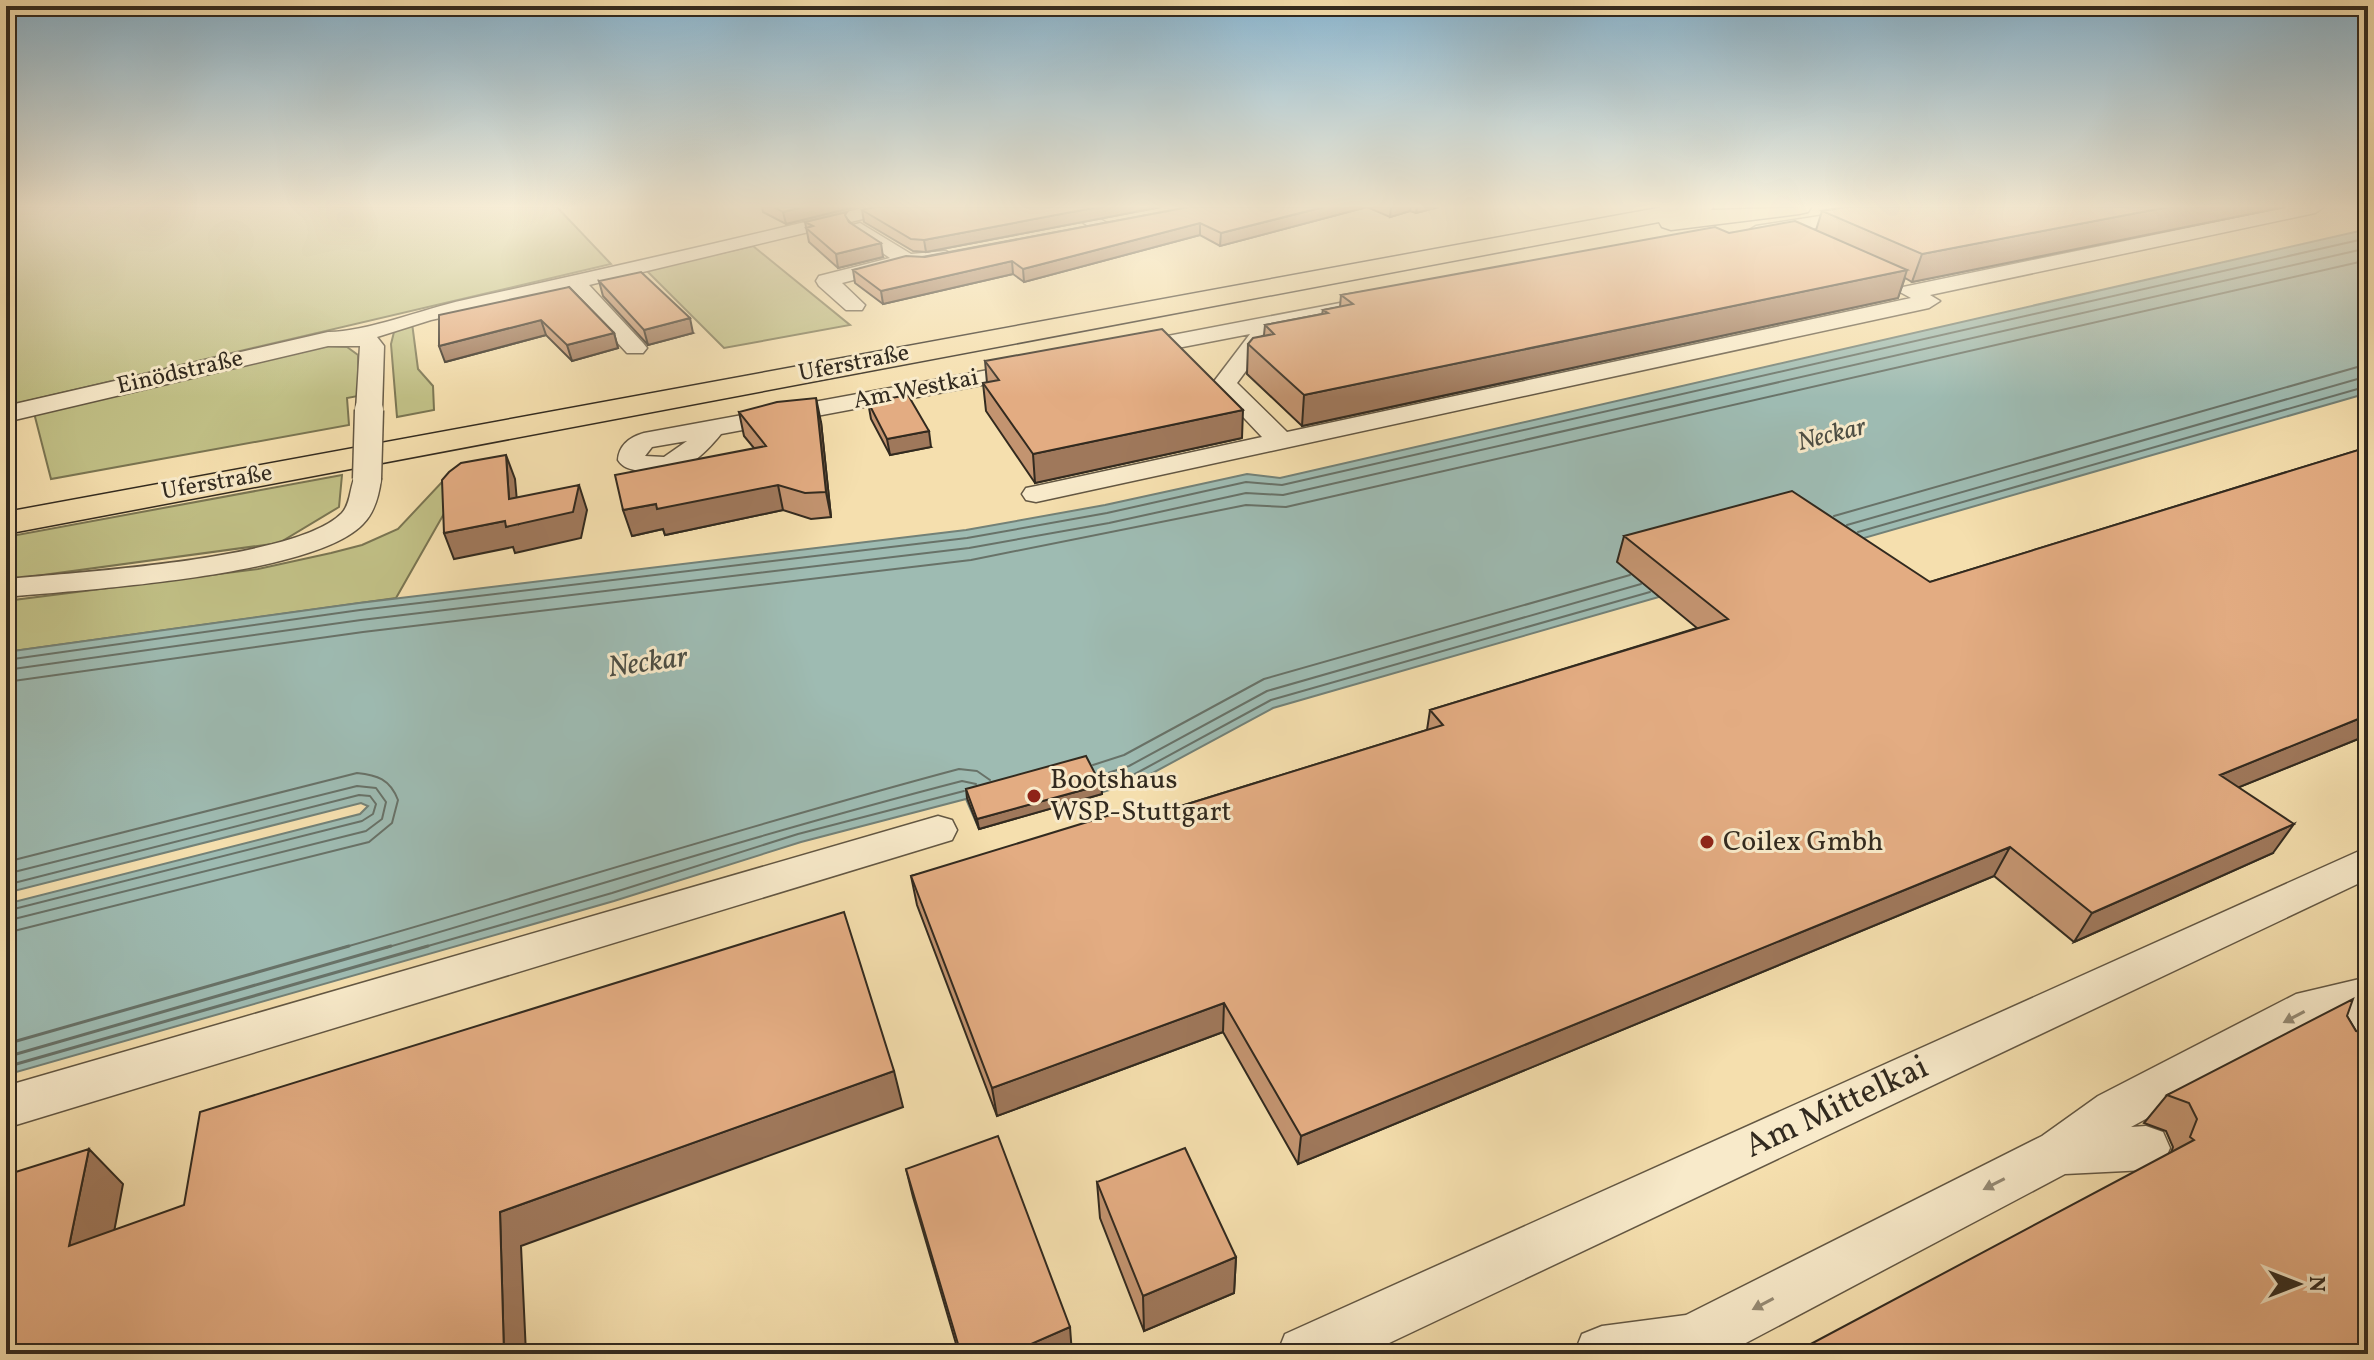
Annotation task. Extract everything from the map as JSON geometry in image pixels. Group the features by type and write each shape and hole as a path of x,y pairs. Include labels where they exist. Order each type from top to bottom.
{"highway":[{"name":"Uferstraße","path":"6,502 1304,270"},
{"name":"Uferstraße","path":"6,526 46,515 1325,270"}],"street":[{"name":"Einödstraße","path":"6,414 328,339 354,337 417,317 622,270"},
{"path":"854,305 827,281 867,270"},
{"path":"1036,494 1929,301 1905,290 2001,270"},
{"path":"574,282 635,348"},
{"path":"1102,355 1390,301"},
{"path":"1269,324 1224,384 1283,443"},
{"path":"6,588 214,564 294,549 324,537 352,519 364,500 367,479 372,346 367,339 354,337"},
{"name":"Am Westkai","path":"712,429 1056,364"},
{"path":"6,1107 938,830"},
{"name":"Am Mittelkai","path":"1305,1354 2368,862"},
{"path":"1602,1354 1686,1348 2059,1152 2115,1111 2312,1007 2368,995"},
{"path":"2059,1152 2146,1148"}],"shaded area":[{"path":"6,270 583,270 6,406"},
{"path":"646,270 783,270 850,325 724,348"},
{"path":"412,323 418,369 433,386 434,410 397,417 391,344 394,332"},
{"path":"323,346 347,347 358,355 358,396 347,398 349,425 51,479 34,413"},
{"path":"342,475 339,507 279,543 6,580 6,537"},
{"path":"442,482 462,482 396,598 6,652 6,601 258,569 362,545 398,529"}],"water":[{"name":"Neckar","path":"2187,270 2368,270 2368,393 1273,708 1136,782 979,829 966,799 801,842 614,901 6,1075 6,904 360,814 368,806 361,803 6,893 6,652 359,603 966,530 1105,505 1247,474 1280,478"}],"building":[{"path":"854,270 971,270 881,291"},
{"path":"1476,270 1905,270 1304,395 1248,344 1253,338 1274,334 1265,325 1328,313 1323,310 1353,304 1341,295"},
{"path":"641,272 690,318 644,330 599,281"},
{"path":"569,287 614,333 567,345 541,320 439,346 439,315"},
{"path":"1162,329 1243,410 1033,454 983,383 999,380 985,361"},
{"path":"908,395 929,431 887,439 868,402"},
{"path":"816,398 826,492 805,493 778,485 657,509 656,504 623,510 615,475 766,446 739,412 777,402"},
{"name":"Coilex Gmbh","path":"2368,447 2368,715 2220,775 2294,824 2092,913 2010,847 1301,1136 1224,1003 992,1088 911,876 1133,808 1139,819 1443,725 1430,710 1728,619 1624,536 1792,491 1930,582"},
{"path":"506,455 509,499 579,485 573,512 506,527 505,521 444,533 442,480 461,463"},
{"name":"Bootshaus WSP-Stuttgart","path":"1086,756 1101,785 977,819 966,789"},
{"path":"844,912 894,1071 500,1212 504,1354 6,1354 6,1175 89,1149 69,1246 184,1205 200,1112"},
{"path":"2353,999 2347,1016 2356,1031 2368,1033 2368,1354 1792,1354 2194,1140 2190,1137 2197,1119 2189,1103 2167,1095"},
{"path":"998,1136 1070,1327 1008,1354 961,1354 906,1169"},
{"path":"1185,1148 1236,1257 1143,1296 1097,1182"}],"place":[{"name":"Bootshaus WSP-Stuttgart","path":"1034,796"},
{"name":"Coilex Gmbh","path":"1707,842"}]}
